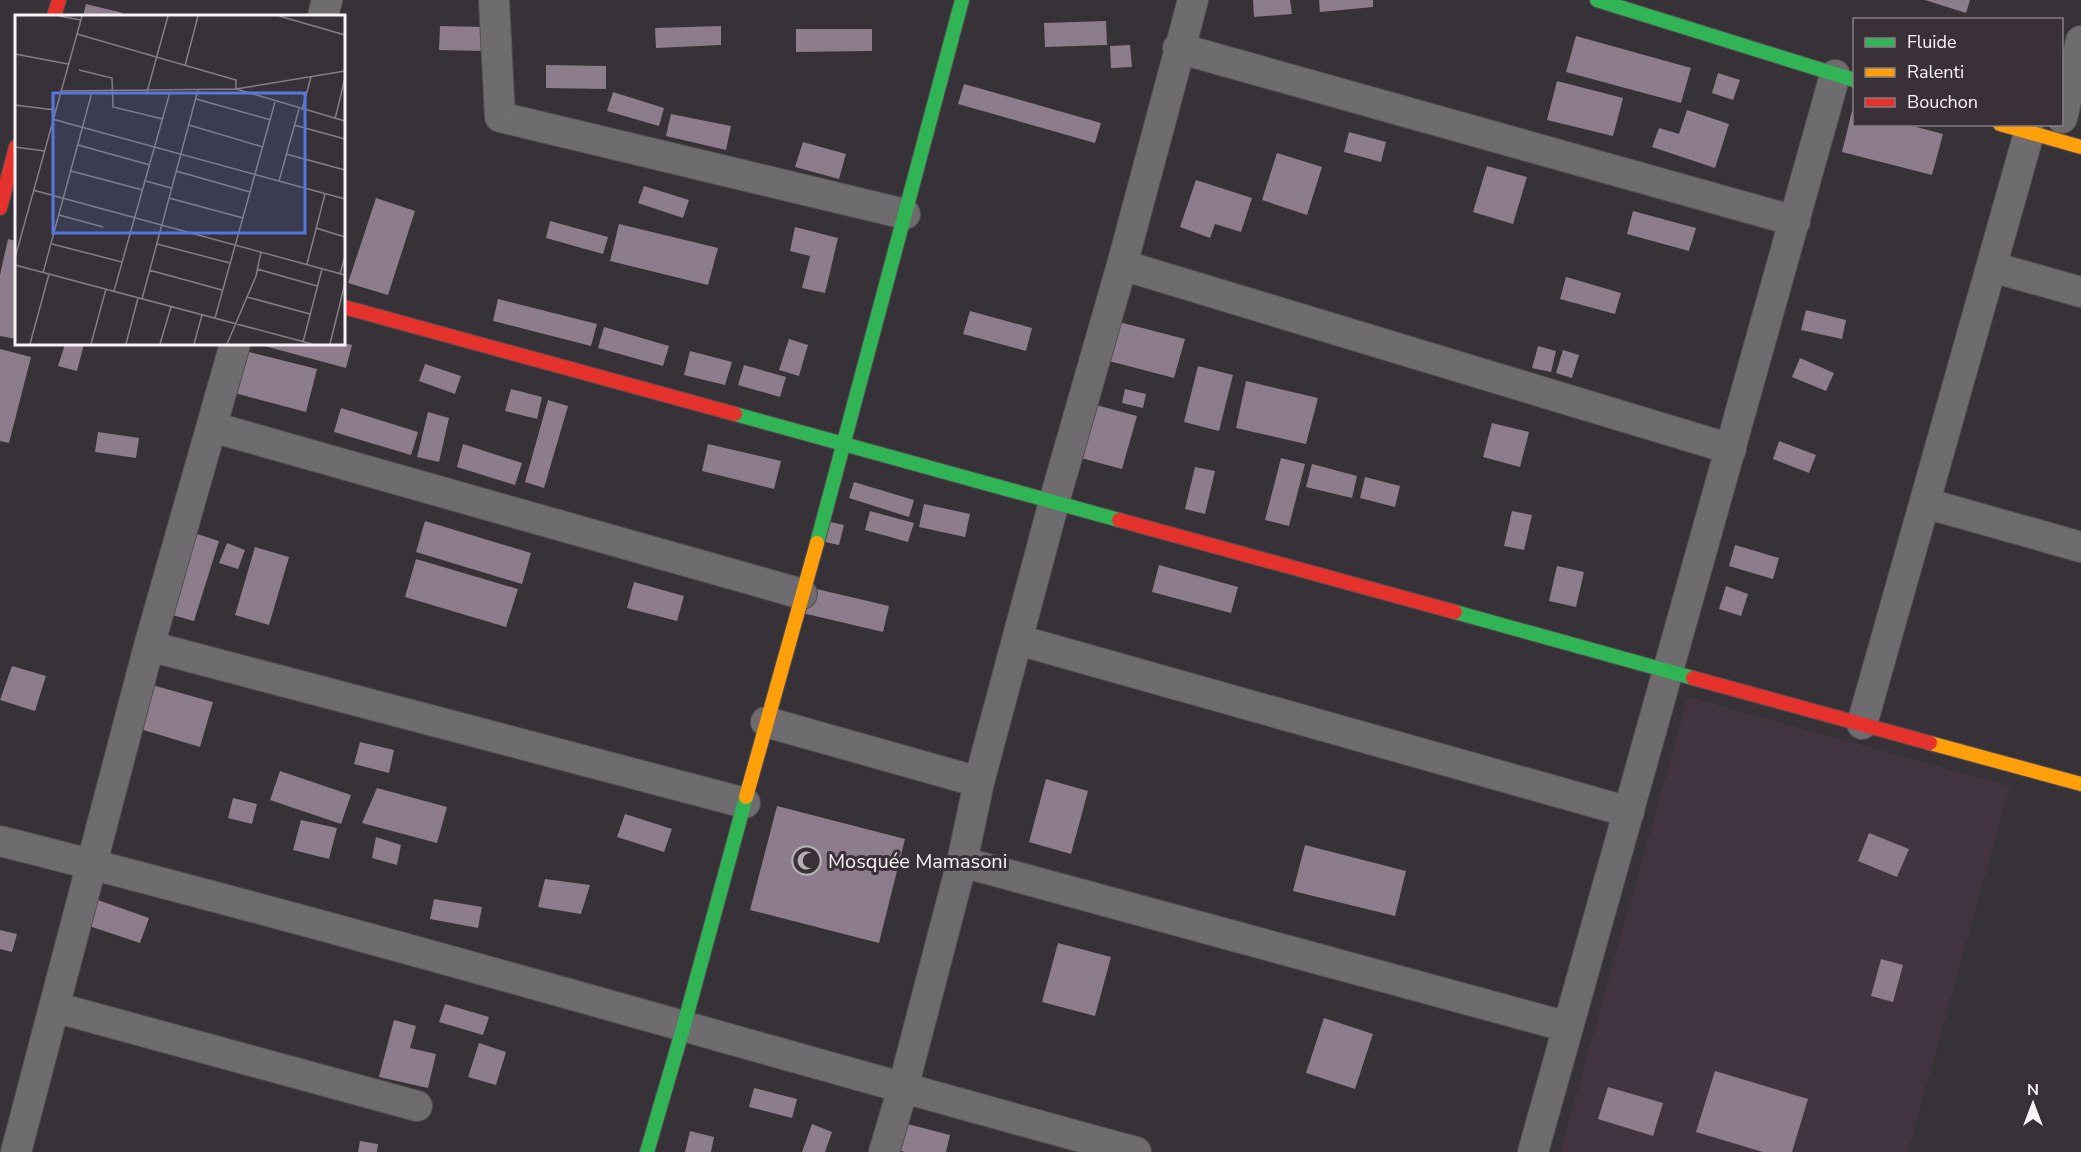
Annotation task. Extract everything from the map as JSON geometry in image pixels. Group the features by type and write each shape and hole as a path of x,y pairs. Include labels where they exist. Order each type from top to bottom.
{"street":[{"path":"54,15 59,0"},
{"path":"323,15 327,0"},
{"path":"494,0 500,117 905,214"},
{"path":"647,1152 843,446 962,0"},
{"path":"884,1152 962,862 979,782 1054,502 1122,265 1192,0"},
{"path":"1533,1152 1795,221 1845,77 1597,0"},
{"path":"2063,110 2081,41"},
{"path":"1178,48 1795,221"},
{"path":"1862,724 1992,267 2057,133 2013,126"},
{"path":"0,141 15,145"},
{"path":"0,207 15,149"},
{"path":"0,216 15,220"},
{"path":"1122,265 1731,449"},
{"path":"1992,267 2081,292"},
{"path":"345,307 843,446 2081,784"},
{"path":"16,1152 149,646 235,345"},
{"path":"212,427 802,594"},
{"path":"1925,503 2081,547"},
{"path":"1018,640 1629,812"},
{"path":"149,646 745,803"},
{"path":"766,722 979,782"},
{"path":"0,841 684,1025 1136,1152"},
{"path":"962,862 1568,1027"},
{"path":"54,1007 417,1106"}],"shaded area":[{"path":"1688,697 2010,786 1908,1152 1560,1152"}],"building":[{"path":"1253,0 1290,0 1292,14 1254,17"},
{"path":"1319,0 1373,0 1373,7 1320,12"},
{"path":"1925,0 1970,0 1966,13"},
{"path":"86,4 123,13 122,15 83,15"},
{"path":"1106,21 1107,45 1045,47 1044,23"},
{"path":"440,26 485,27 484,51 439,50"},
{"path":"721,26 721,45 656,48 655,28"},
{"path":"796,29 872,29 872,51 796,52"},
{"path":"1576,36 1691,68 1681,103 1566,72"},
{"path":"1130,45 1132,67 1111,68 1110,46"},
{"path":"546,65 606,66 606,89 546,88"},
{"path":"1718,73 1740,80 1733,100 1712,93"},
{"path":"1557,81 1623,98 1613,136 1547,120"},
{"path":"964,84 1101,123 1095,143 958,104"},
{"path":"613,92 664,108 659,126 607,111"},
{"path":"1687,110 1729,124 1715,168 1652,147 1659,128 1679,134"},
{"path":"1852,111 1853,126 1913,126 1943,134 1932,175 1842,152"},
{"path":"671,114 731,126 726,150 666,136"},
{"path":"1349,132 1386,142 1381,162 1344,152"},
{"path":"803,142 846,154 839,179 795,167"},
{"path":"1277,153 1322,167 1307,215 1262,200"},
{"path":"1487,166 1527,177 1513,224 1473,212"},
{"path":"1196,180 1252,198 1241,232 1215,224 1210,238 1180,227"},
{"path":"644,186 689,200 683,218 638,203"},
{"path":"376,198 415,211 388,295 348,283"},
{"path":"1633,211 1696,228 1689,251 1627,234"},
{"path":"550,221 608,237 603,254 546,238"},
{"path":"619,224 718,248 708,285 610,261"},
{"path":"795,227 838,238 825,293 802,288 810,256 790,251"},
{"path":"8,239 15,241 15,339 0,336 0,275"},
{"path":"1566,277 1621,293 1615,314 1560,299"},
{"path":"498,299 597,324 591,346 493,321"},
{"path":"1806,310 1846,320 1842,339 1801,330"},
{"path":"970,311 1032,328 1026,351 963,334"},
{"path":"1119,322 1185,339 1174,378 1109,361"},
{"path":"604,327 669,346 663,366 598,348"},
{"path":"789,339 808,345 799,376 779,370"},
{"path":"65,345 84,345 77,371 58,366"},
{"path":"261,345 352,345 346,368"},
{"path":"1538,346 1556,351 1551,372 1532,368"},
{"path":"233,348 317,369 306,412 223,390"},
{"path":"0,349 31,357 9,443 0,441"},
{"path":"1563,350 1579,355 1572,378 1556,373"},
{"path":"690,351 732,362 725,385 684,375"},
{"path":"1800,358 1834,373 1826,391 1792,377"},
{"path":"425,364 461,376 455,394 419,381"},
{"path":"744,365 786,377 780,397 738,385"},
{"path":"1198,366 1233,375 1219,431 1184,422"},
{"path":"1246,381 1318,398 1306,444 1236,428"},
{"path":"511,389 542,397 537,419 505,411"},
{"path":"1125,389 1146,394 1143,408 1122,403"},
{"path":"548,400 568,406 544,488 525,482"},
{"path":"1096,405 1137,416 1122,469 1081,458"},
{"path":"341,408 418,432 411,455 334,432"},
{"path":"428,412 449,418 439,462 417,457"},
{"path":"1492,423 1529,432 1520,467 1483,457"},
{"path":"98,432 139,438 136,458 95,452"},
{"path":"1779,441 1816,455 1809,473 1773,459"},
{"path":"463,444 522,463 515,485 457,467"},
{"path":"708,444 781,461 774,489 702,471"},
{"path":"1281,458 1305,464 1289,526 1265,520"},
{"path":"1312,464 1357,476 1352,498 1306,487"},
{"path":"1195,467 1215,471 1205,514 1185,509"},
{"path":"1365,477 1400,486 1395,507 1360,498"},
{"path":"854,482 914,500 909,517 849,498"},
{"path":"924,504 970,514 965,537 919,527"},
{"path":"870,511 914,523 908,542 865,530"},
{"path":"1512,511 1532,515 1524,550 1504,546"},
{"path":"425,521 531,553 522,584 416,552"},
{"path":"826,521 844,525 839,545 820,541"},
{"path":"185,530 219,541 194,621 161,612"},
{"path":"227,543 245,550 238,569 219,563"},
{"path":"1735,545 1779,558 1773,579 1729,566"},
{"path":"255,547 289,557 269,625 235,615"},
{"path":"416,559 518,589 506,627 405,597"},
{"path":"1159,565 1238,587 1231,613 1152,592"},
{"path":"1557,566 1584,572 1576,607 1549,601"},
{"path":"634,582 684,596 677,621 627,608"},
{"path":"804,586 889,606 883,632 798,612"},
{"path":"1726,586 1748,594 1741,616 1719,609"},
{"path":"12,666 46,676 35,711 0,700"},
{"path":"152,685 213,702 200,747 140,729"},
{"path":"360,742 394,750 389,773 354,764"},
{"path":"280,771 351,795 341,824 270,800"},
{"path":"1046,779 1088,791 1071,854 1029,842"},
{"path":"377,788 447,807 437,843 362,823"},
{"path":"233,798 257,804 252,824 228,818"},
{"path":"777,806 905,839 879,943 750,910"},
{"path":"625,814 672,829 664,852 617,837"},
{"path":"301,820 337,828 329,859 293,850"},
{"path":"1869,833 1909,849 1897,877 1858,861"},
{"path":"376,837 401,845 397,865 372,858"},
{"path":"1305,845 1406,871 1395,916 1293,891"},
{"path":"545,879 590,885 581,914 538,907"},
{"path":"95,899 149,918 140,943 86,925"},
{"path":"434,899 482,907 478,928 430,919"},
{"path":"0,930 17,934 12,952 0,949"},
{"path":"1058,943 1111,957 1095,1016 1042,1002"},
{"path":"1881,959 1903,965 1893,1002 1871,996"},
{"path":"445,1004 489,1017 483,1035 439,1022"},
{"path":"1324,1018 1373,1034 1355,1089 1306,1073"},
{"path":"394,1020 416,1026 410,1048 436,1054 428,1088 379,1077"},
{"path":"479,1043 506,1052 496,1085 468,1077"},
{"path":"1715,1071 1808,1099 1792,1152 1763,1152 1696,1132"},
{"path":"1608,1087 1663,1103 1653,1136 1598,1119"},
{"path":"754,1088 797,1099 792,1118 749,1107"},
{"path":"900,1122 950,1135 946,1152 905,1152 893,1149"},
{"path":"812,1124 832,1132 825,1152 802,1152"},
{"path":"690,1131 714,1137 711,1152 685,1152"},
{"path":"360,1141 378,1144 377,1152 358,1152"}],"traffic: fast":[{"path":"817,543 962,0"},
{"path":"1597,0 1853,80"},
{"path":"735,414 1119,520"},
{"path":"1455,612 1693,678"},
{"path":"647,1152 746,797"}],"traffic: slow":[{"path":"2007,126 2081,147"},
{"path":"746,797 817,543"},
{"path":"1930,743 2081,784"}],"traffic: jam":[{"path":"54,15 59,0"},
{"path":"0,208 15,151"},
{"path":"345,307 735,414"},
{"path":"1119,520 1455,612"},
{"path":"1693,678 1930,743"}],"place":[{"name":"Mosquée Mamasoni","path":"807,861"}]}
